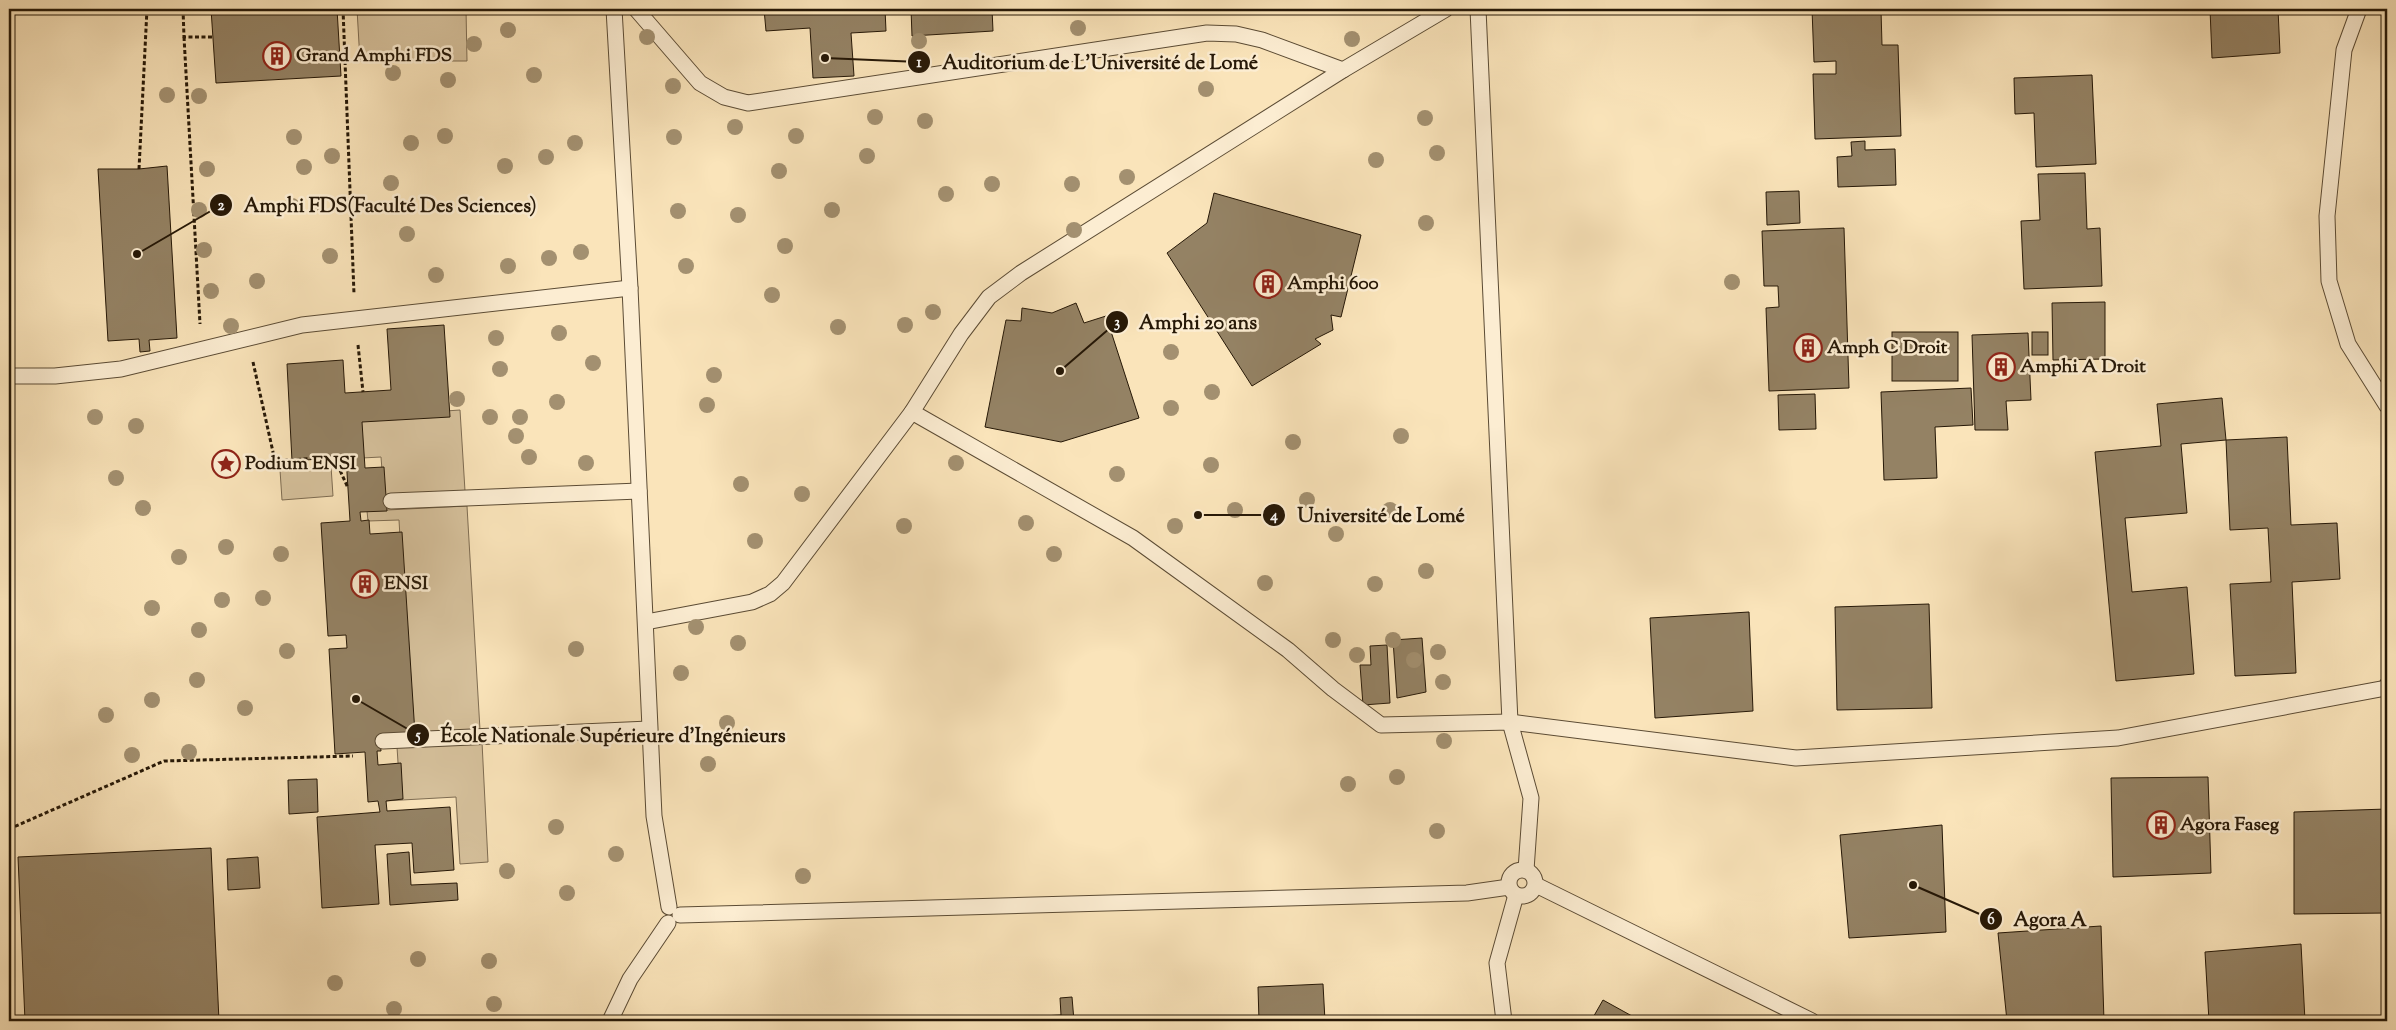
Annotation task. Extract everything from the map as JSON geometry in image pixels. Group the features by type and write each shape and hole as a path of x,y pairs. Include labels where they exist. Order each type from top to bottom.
{"lane":[{"path":"610,1021 630,979 672,915 654,816 630,288 614,9"},
{"path":"636,9 700,82 724,97 748,103 1207,33 1236,34 1262,40 1342,70"},
{"path":"646,622 752,602 770,594 783,583 912,412 961,334 989,297 1021,273 1342,70 1446,9"},
{"path":"1478,9 1510,722 1532,798 1526,870"},
{"path":"2359,9 2344,50 2327,216 2329,281 2348,344 2387,406"},
{"path":"9,376 55,376 121,369 302,325 630,288"},
{"path":"912,412 1133,538 1288,650 1332,689 1381,725 1510,722 1796,758 2118,738 2387,687"},
{"path":"391,501 639,491"},
{"path":"383,741 649,729"},
{"path":"672,915 1512,891 1524,897 1532,892 1536,885 1534,877 1526,870 1520,869 1512,873 1508,881 1512,891 1497,963 1504,1021"},
{"path":"1536,885 1812,1021"}],"path":[{"path":"140,169 147,9"},
{"path":"182,9 201,350"},
{"path":"343,9 355,318 362,392"},
{"path":"184,37 213,37"},
{"path":"247,339 275,461 334,457 348,488"},
{"path":"9,829 164,761 352,756"}],"shaded area":[{"path":"357,9 466,9 467,61 360,61"},
{"path":"460,410 465,491 384,496 381,457 362,458 359,417"},
{"path":"331,466 333,496 282,500 280,470"},
{"path":"467,506 480,730 377,736 411,728 399,520 368,521 367,511"},
{"path":"482,742 488,862 460,864 456,797 384,801 400,793 397,747"}],"building":[{"name":"Grand Amphi FDS","path":"211,9 337,9 341,76 216,83"},
{"path":"764,9 885,9 886,31 851,33 854,76 813,78 810,28 766,31"},
{"path":"911,9 992,9 993,31 912,36"},
{"path":"1812,9 1896,9 1881,10 1882,45 1898,45 1901,136 1815,139 1813,74 1836,74 1836,61 1814,62"},
{"path":"2210,9 2278,9 2280,53 2212,58"},
{"path":"2092,75 2096,164 2036,167 2034,113 2015,114 2014,78"},
{"path":"1865,141 1865,150 1895,149 1896,185 1838,187 1837,157 1852,156 1851,142"},
{"path":"167,166 177,338 149,340 150,351 140,352 139,339 108,341 98,169 139,169"},
{"path":"2085,173 2087,229 2100,228 2102,286 2024,289 2021,221 2040,220 2038,174"},
{"path":"1799,191 1800,223 1767,225 1766,192"},
{"name":"Amphi 600","path":"1214,193 1361,235 1341,317 1331,315 1333,330 1315,339 1321,344 1252,386 1167,253 1207,223"},
{"name":"Amph C Droit","path":"1844,228 1849,388 1769,391 1766,308 1779,307 1778,286 1764,286 1762,231"},
{"path":"2105,302 2105,359 2053,360 2052,303"},
{"path":"1076,303 1084,323 1106,316 1139,418 1061,442 985,427 1006,320 1021,321 1022,308 1052,313"},
{"name":"ENSI","path":"444,325 450,417 362,422 365,468 384,467 387,511 360,512 361,521 369,520 370,534 402,532 415,734 380,736 381,751 377,751 378,765 401,763 403,799 386,801 387,811 450,807 454,870 414,873 412,843 375,845 379,904 322,908 317,817 380,812 378,801 368,802 365,752 335,754 329,649 347,648 346,635 328,636 321,523 350,521 346,457 292,461 287,364 343,360 345,393 391,390 387,329"},
{"path":"1892,332 1958,332 1958,381 1892,381"},
{"path":"2032,332 2048,332 2048,355 2032,355"},
{"name":"Amphi A Droit","path":"2028,333 2031,400 2006,401 2008,430 1975,430 1972,335"},
{"path":"1971,388 1973,425 1935,427 1937,478 1884,480 1881,392"},
{"path":"1815,394 1816,429 1779,430 1778,395"},
{"path":"2222,398 2226,440 2181,444 2187,513 2125,518 2132,592 2187,587 2194,674 2116,681 2095,452 2161,446 2157,404"},
{"path":"2287,437 2291,525 2337,523 2340,579 2292,582 2296,673 2235,676 2230,584 2271,582 2268,528 2230,530 2226,440"},
{"path":"1929,604 1932,708 1837,710 1835,607"},
{"path":"1749,612 1753,711 1655,718 1650,618"},
{"path":"1422,638 1426,692 1397,698 1393,640"},
{"path":"1387,645 1390,703 1363,705 1360,665 1371,665 1370,646"},
{"name":"Agora Faseg","path":"2208,777 2211,873 2113,877 2111,778"},
{"path":"317,779 318,812 289,814 288,780"},
{"path":"2387,809 2387,913 2294,914 2294,812"},
{"path":"1942,825 1946,932 1849,938 1840,835"},
{"path":"211,848 219,1021 25,1021 18,857"},
{"path":"409,852 411,885 457,883 458,900 390,905 387,854"},
{"path":"258,857 260,888 228,890 227,859"},
{"path":"2101,926 2104,1021 2007,1021 1998,933"},
{"path":"2301,944 2305,1021 2209,1021 2205,952"},
{"path":"1323,984 1325,1021 1259,1021 1258,987"},
{"path":"1072,997 1074,1021 1041,1021 1041,1016 1061,1015 1060,998"},
{"path":"1603,1000 1641,1021 1591,1021"}],"place":[{"name":"Grand Amphi FDS","path":"277,56"},
{"name":"Auditorium de L'Université de Lomé","path":"825,58"},
{"name":"Amphi FDS(Faculté Des Sciences)","path":"137,254"},
{"name":"Amphi 600","path":"1268,284"},
{"name":"Amph C Droit","path":"1808,348"},
{"name":"Amphi A Droit","path":"2001,367"},
{"name":"Amphi 20 ans","path":"1060,371"},
{"name":"Podium ENSI","path":"226,464"},
{"name":"Université de Lomé","path":"1198,515"},
{"name":"ENSI","path":"365,584"},
{"name":"École Nationale Supérieure d'Ingénieurs","path":"356,699"},
{"name":"Agora Faseg","path":"2161,825"},
{"name":"Agora A","path":"1913,885"}]}
